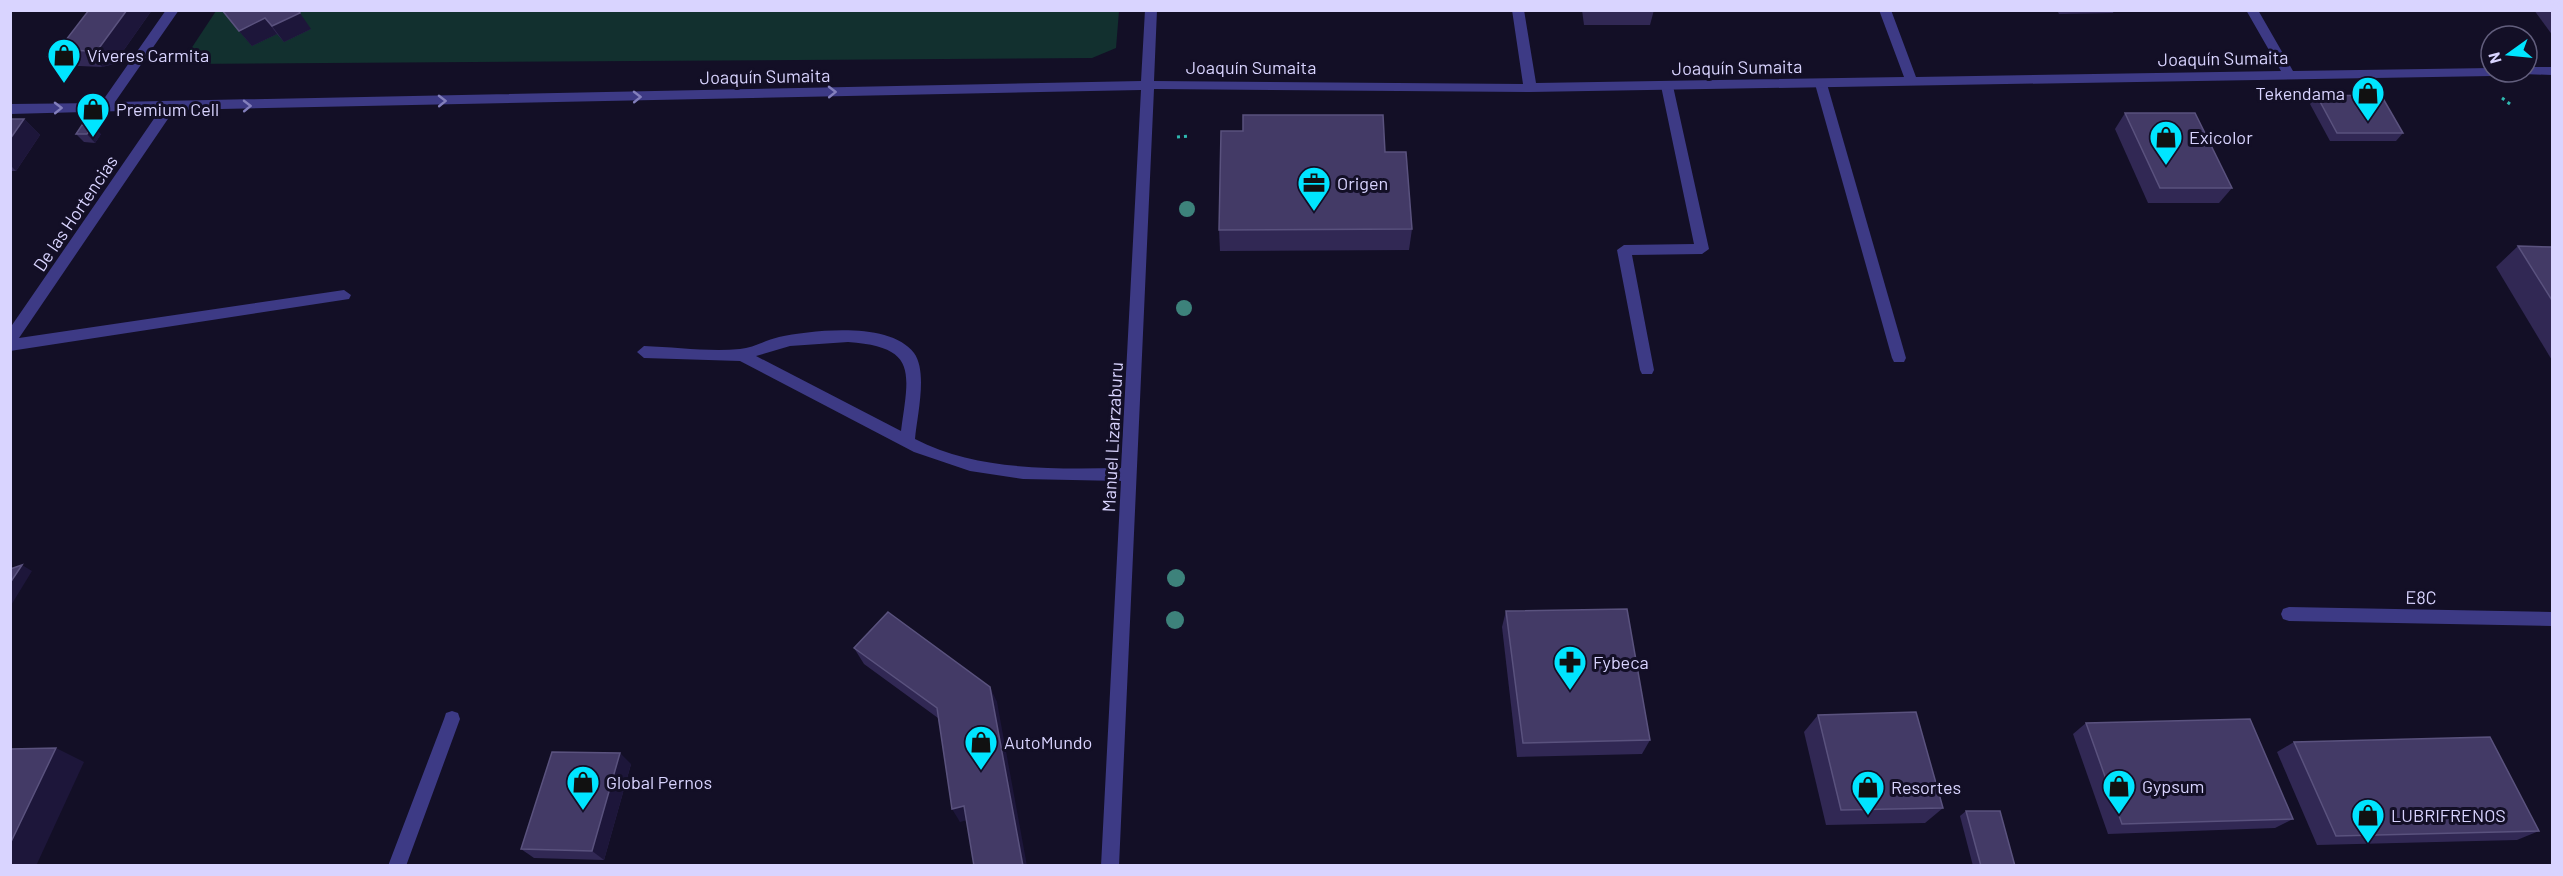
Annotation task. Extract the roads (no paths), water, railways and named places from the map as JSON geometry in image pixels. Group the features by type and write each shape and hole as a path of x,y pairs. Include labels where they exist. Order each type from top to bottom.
{"street":[{"path":"105,107 173,10"},
{"name":"Manuel Lizarzaburu","path":"1110,866 1151,10"},
{"path":"1518,10 1530,88"},
{"path":"1886,10 1912,83"},
{"path":"2252,10 2289,74"},
{"name":"Joaquín Sumaita","path":"10,109 1148,85 1530,88 2479,72"},
{"path":"1821,84 1899,358"},
{"path":"1647,370 1624,250 1702,249 1667,86"},
{"name":"De las Hortencias","path":"10,340 169,107"},
{"path":"10,345 344,295"},
{"path":"644,352 742,355 777,343 869,337 902,350 909,358 913,372 907,441"},
{"path":"742,355 943,459 971,466 1080,475 1130,474"},
{"name":"E8C","path":"2289,614 2553,619"},
{"path":"397,866 452,719"}],"place":[{"name":"Víveres Carmita","path":"64,84"},
{"name":"Tekendama","path":"2368,122"},
{"name":"Premium Cell","path":"93,138"},
{"name":"Exicolor","path":"2166,166"},
{"name":"Origen","path":"1314,212"},
{"name":"Fybeca","path":"1570,691"},
{"name":"AutoMundo","path":"981,771"},
{"name":"Global Pernos","path":"583,811"},
{"name":"Gypsum","path":"2119,815"},
{"name":"Resortes","path":"1868,816"},
{"name":"LUBRIFRENOS","path":"2368,844"}]}
